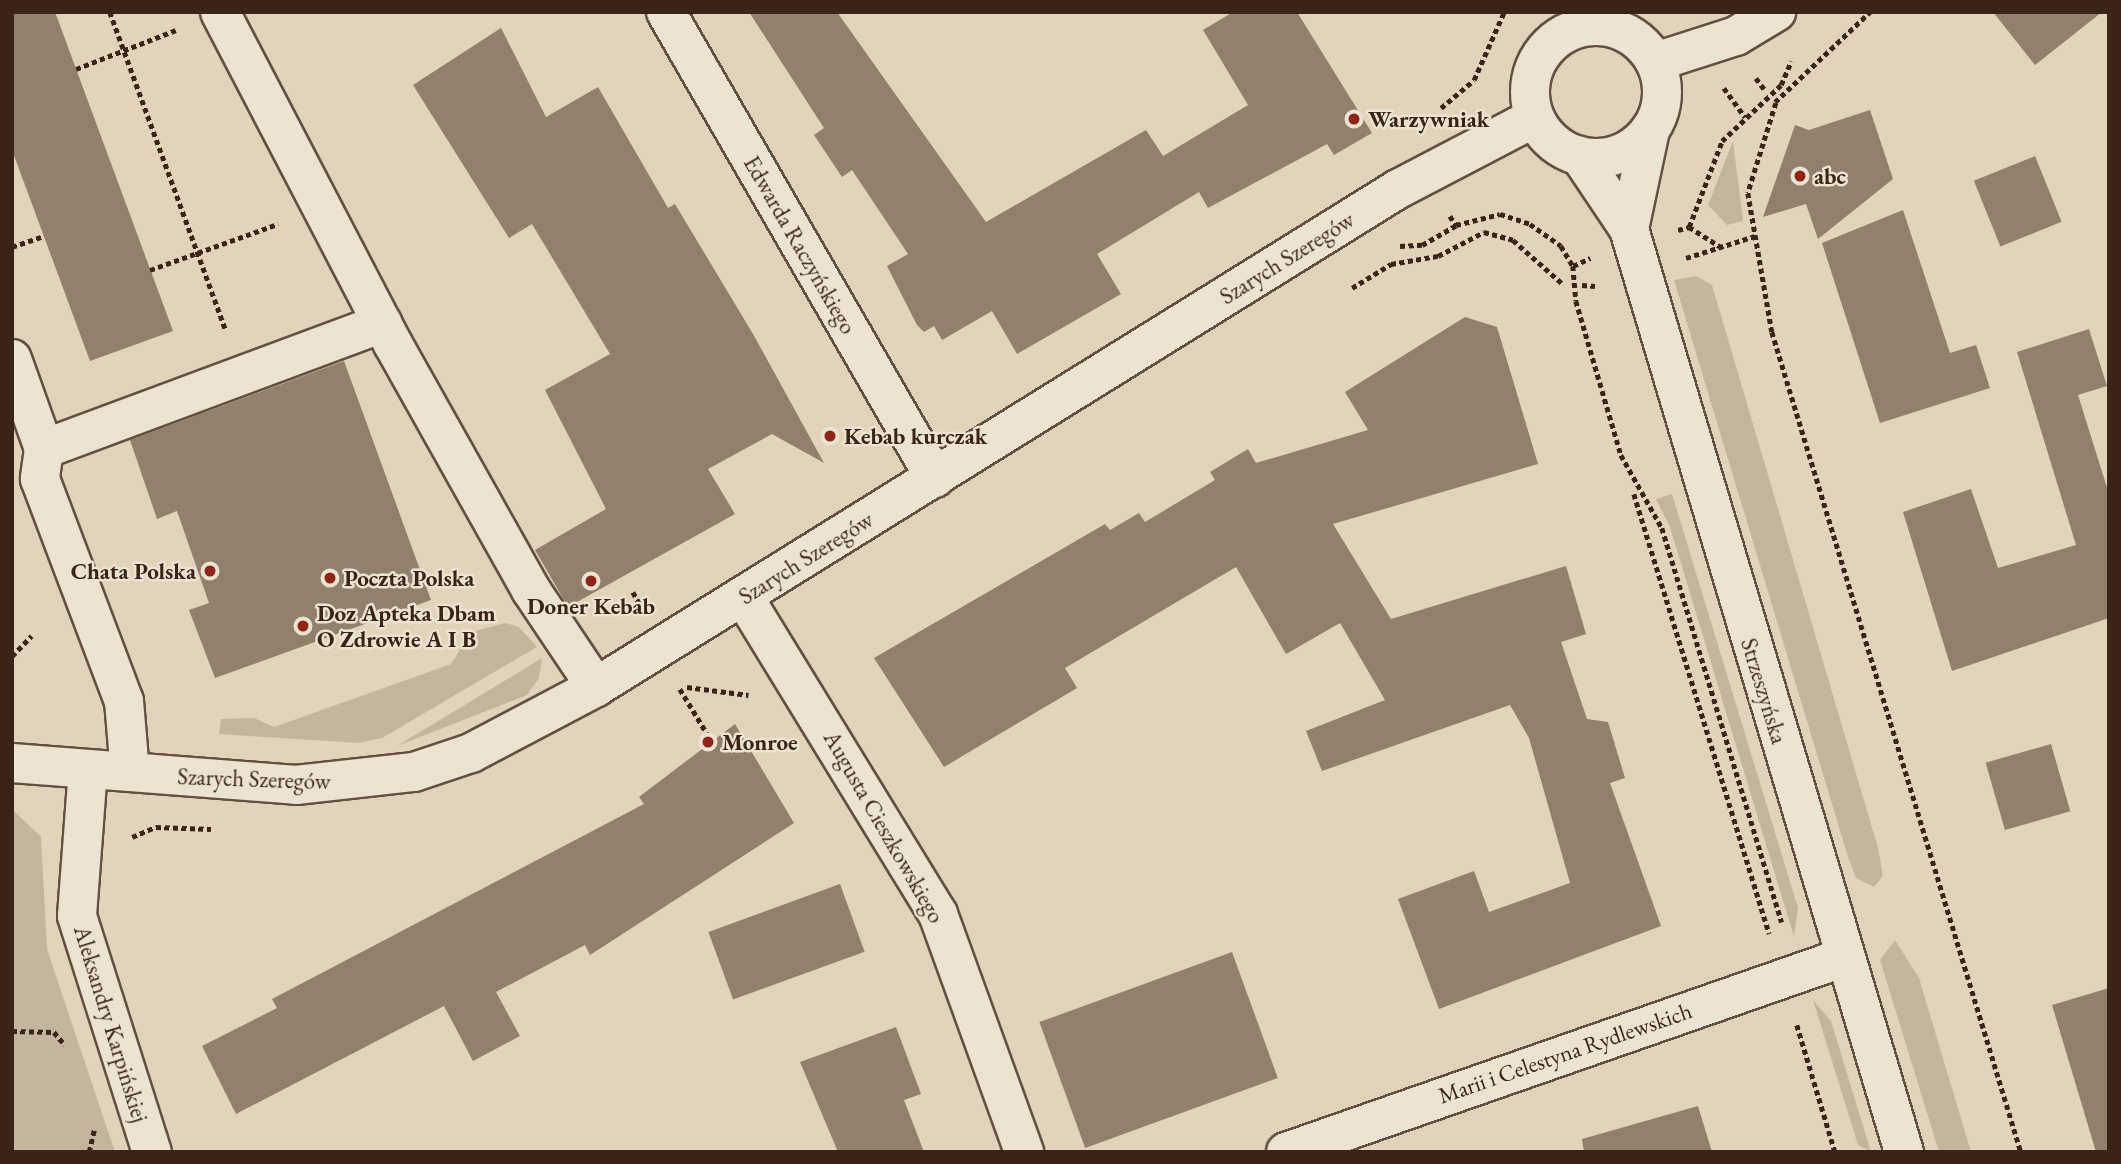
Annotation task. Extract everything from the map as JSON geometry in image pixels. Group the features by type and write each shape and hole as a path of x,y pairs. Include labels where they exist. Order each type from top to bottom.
{"street":[{"path":"220,12 382,323 531,590 596,687"},
{"name":"Edwarda Raczyńskiego","path":"666,12 935,478"},
{"path":"1655,62 1736,36 1776,12"},
{"path":"1580,20 1624,32 1655,62 1662,97 1650,130 1619,154 1580,156 1552,142 1534,118 1531,78 1538,59 1580,20"},
{"name":"Szarych Szeregów","path":"12,763 296,785 414,772 471,754 596,687 1398,189 1534,118"},
{"name":"Strzeszyńska","path":"1629,229 1650,130"},
{"name":"Strzeszyńska","path":"1580,156 1629,229 1904,1152"},
{"path":"44,449 382,323"},
{"path":"12,359 44,449 40,479 124,701 130,772"},
{"name":"Augusta Cieszkowskiego","path":"743,596 938,914 1024,1152"},
{"name":"Aleksandry Karpińskiej","path":"88,769 77,906 82,946 152,1152"},
{"name":"Marii i Celestyna Rydlewskich","path":"1286,1152 1845,957"}],"path":[{"path":"110,12 229,338"},
{"path":"1428,117 1474,80 1504,12"},
{"path":"1870,12 1775,102 1748,193 1772,332 2021,1152"},
{"path":"76,69 185,27"},
{"path":"1689,227 1722,141 1781,85 1794,54"},
{"path":"1726,94 1745,117"},
{"path":"1444,208 1456,225 1500,214 1530,224 1561,246 1573,265 1576,301 1621,455 1662,528 1785,935"},
{"path":"150,270 289,220"},
{"path":"1672,232 1689,227 1722,247"},
{"path":"1352,288 1391,264 1446,251 1472,235 1500,233 1564,285"},
{"path":"12,247 44,236"},
{"path":"1671,262 1755,236"},
{"path":"1440,244 1446,251"},
{"path":"1634,494 1770,940"},
{"path":"12,656 32,636"},
{"path":"680,678 679,686 712,740"},
{"path":"679,686 778,698 799,685"},
{"path":"83,843 121,851 141,830 201,832 223,821"},
{"path":"1792,1011 1835,1152"},
{"path":"12,1031 54,1032 74,1055"},
{"path":"89,1152 95,1124"}],"shaded area":[{"path":"1733,141 1743,221 1727,225 1708,205"},
{"path":"1696,276 1712,285 1878,848 1883,876 1874,887 1856,878 1848,857 1674,280"},
{"path":"1672,494 1798,908 1794,937 1670,527 1656,499"},
{"path":"505,623 519,627 537,647 382,738 358,743 219,734 221,719 254,718 274,727 451,664 471,632"},
{"path":"542,658 539,678 527,695 397,746"},
{"path":"12,793 14,811 41,837 47,949 115,1152 12,1152"},
{"path":"1895,940 1919,978 1971,1152 1939,1152 1880,960"},
{"path":"1813,1000 1831,1021 1871,1152 1858,1145"}],"building":[{"path":"12,12 55,12 173,331 90,361 12,150"},
{"path":"749,12 837,12 986,222 1146,130 1163,156 1248,105 1203,30 1233,12 1297,12 1372,133 1334,155 1327,144 1208,208 1199,192 1097,254 1121,294 1017,354 992,311 942,340 934,326 924,332 917,325 887,266 908,254 852,170 842,177 814,135 824,128"},
{"path":"1993,12 2102,12 2035,65"},
{"path":"501,28 546,117 598,87 668,208 675,204 753,334 824,463 772,434 708,469 735,514 568,607 535,550 606,509 545,390 610,354 532,224 509,238 413,85"},
{"path":"1870,110 1893,179 1818,239 1806,204 1763,217 1795,125 1809,130"},
{"path":"2035,156 2062,222 2000,247 1974,181"},
{"path":"1903,210 1950,353 1976,345 1990,388 1880,423 1822,243"},
{"path":"1465,317 1497,327 1538,464 1333,524 1391,619 1566,566 1586,634 1561,642 1587,719 1608,722 1625,778 1610,783 1661,926 1439,1009 1398,899 1474,871 1489,912 1570,883 1529,738 1510,705 1322,771 1306,731 1385,700 1340,623 1286,654 1236,567 1065,668 1077,688 944,767 874,658 1105,524 1110,530 1139,513 1145,522 1215,480 1210,472 1248,449 1256,463 1368,430 1345,392"},
{"path":"2089,329 2107,386 2078,395 2109,494 2109,618 1952,671 1903,512 1971,489 1998,568 2076,545 2017,352"},
{"path":"344,361 431,600 215,678 189,610 209,603 177,511 157,519 130,440"},
{"path":"735,724 794,823 590,955 585,945 496,992 520,1036 473,1061 444,1006 236,1114 202,1046 277,1008 272,999 644,804 639,797"},
{"path":"2051,744 2070,811 2005,830 1986,763"},
{"path":"840,884 865,952 733,1000 708,932"},
{"path":"1232,952 1278,1078 1085,1148 1039,1022"},
{"path":"2109,988 2109,1152 2096,1152 2052,1005"},
{"path":"896,1027 921,1094 904,1100 924,1152 838,1152 800,1062"},
{"path":"1698,1106 1712,1152 1584,1152 1582,1139"}],"place":[{"name":"Warzywniak","path":"1354,119"},
{"name":"abc","path":"1800,176"},
{"name":"Kebab kurczak","path":"830,436"},
{"name":"Chata Polska","path":"210,571"},
{"name":"Poczta Polska","path":"330,578"},
{"name":"Doner Kebab","path":"591,581"},
{"name":"Doz Apteka Dbam O Zdrowie A I B","path":"303,626"},
{"name":"Monroe","path":"708,742"}]}
